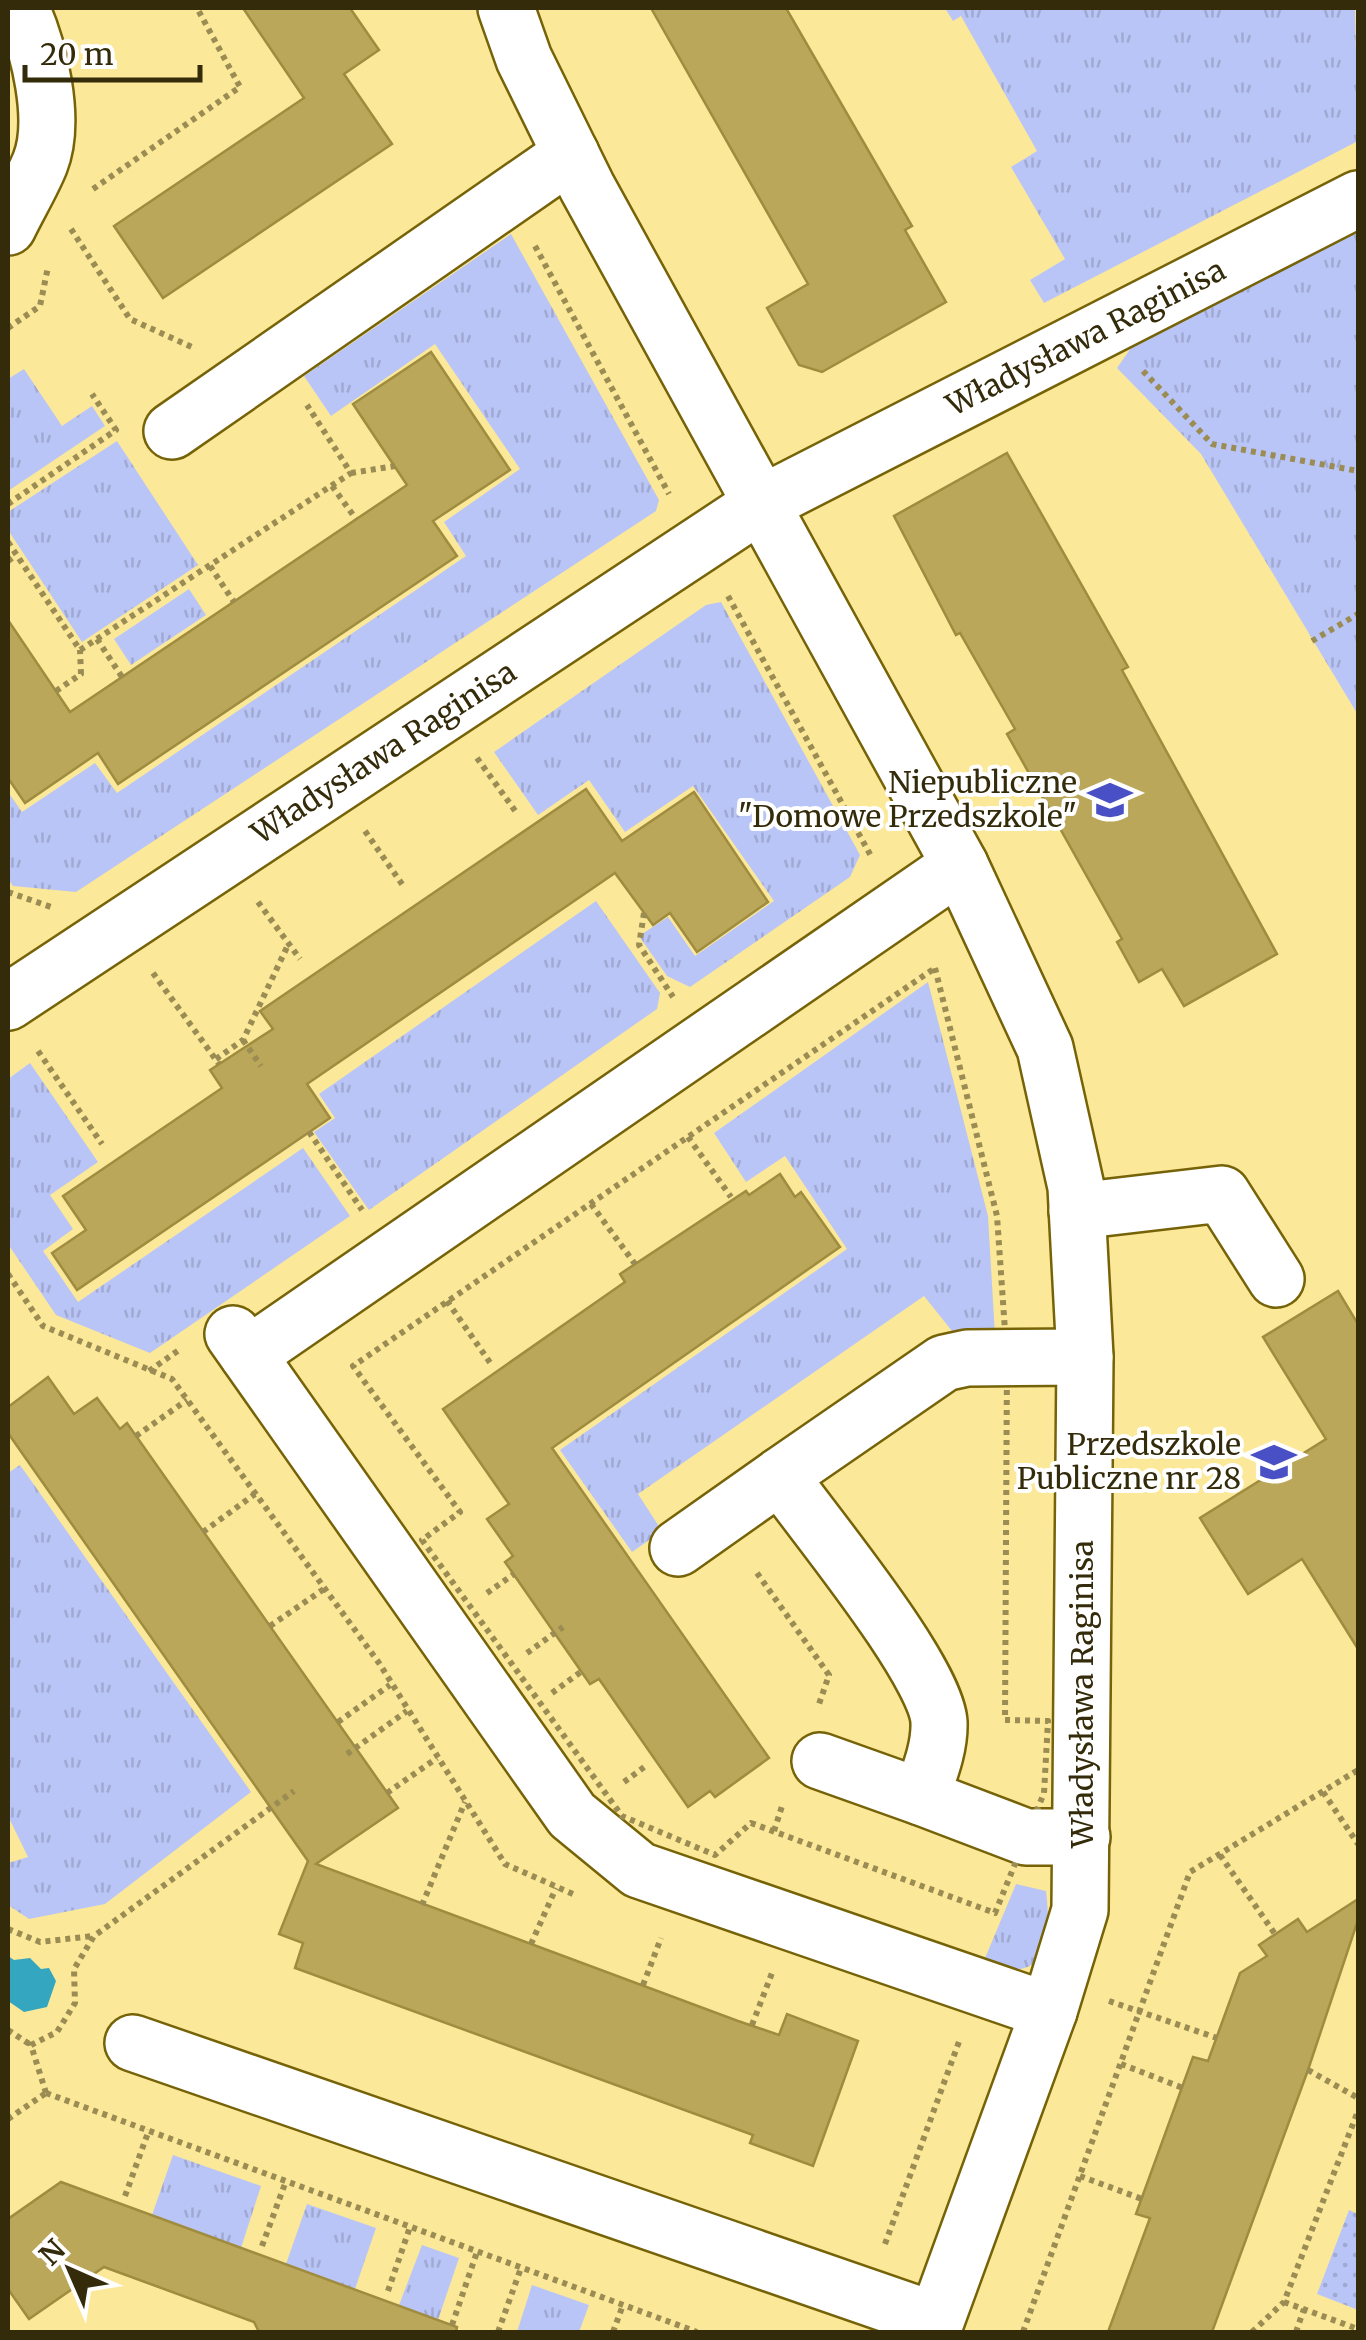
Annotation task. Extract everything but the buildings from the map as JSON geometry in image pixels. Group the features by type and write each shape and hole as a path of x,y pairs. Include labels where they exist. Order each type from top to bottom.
{"street":[{"path":"21,8 37,44 45,105 42,159 30,238"},
{"name":"Władysława Raginisa","path":"506,8 524,59 570,154 960,865 1044,1048 1076,1188 1085,1358 1080,1910 1053,1997 933,2326"},
{"path":"172,431 570,154"},
{"name":"Władysława Raginisa","path":"20,997 761,504 1358,198"},
{"path":"960,865 225,1343 572,1815 639,1870 1053,1997"},
{"path":"1077,1211 1222,1194 1276,1279"},
{"path":"678,1548 944,1363 967,1358 1085,1358"},
{"path":"780,1476 926,1678 939,1721 934,1761 921,1797"},
{"path":"808,1755 1026,1837 1082,1837"},
{"path":"133,2043 933,2326"}],"path":[{"path":"89,191 240,86 197,8"},
{"path":"69,227 130,319 201,351"},
{"path":"528,234 678,510"},
{"path":"8,328 40,306 30,238"},
{"path":"1140,367 1212,444 1358,471"},
{"path":"297,391 350,473"},
{"path":"8,504 116,430 92,394"},
{"path":"80,650 350,473 395,466"},
{"path":"332,486 356,520"},
{"path":"8,542 80,650 81,674 56,691"},
{"path":"8,561 16,555"},
{"path":"210,566 234,602"},
{"path":"722,586 878,868"},
{"path":"1312,640 1358,614"},
{"path":"97,639 122,676"},
{"path":"474,753 516,812"},
{"path":"362,826 404,887"},
{"path":"8,892 55,908"},
{"path":"255,896 300,959"},
{"path":"644,912 639,945 679,1006"},
{"path":"149,968 218,1062 244,1040 288,944"},
{"path":"20,997 102,1144"},
{"path":"244,1040 262,1066"},
{"path":"308,1132 369,1219"},
{"path":"688,1137 731,1197"},
{"path":"591,1204 635,1264"},
{"path":"8,1274 43,1326 172,1379 324,1588 505,1864 592,1901"},
{"path":"447,1301 491,1364"},
{"path":"148,1370 225,1343"},
{"path":"136,1436 187,1400"},
{"path":"204,1532 256,1494"},
{"path":"756,1573 829,1675 808,1755 774,1830"},
{"path":"470,1605 514,1574"},
{"path":"270,1626 324,1588"},
{"path":"511,1664 562,1627"},
{"path":"538,1702 582,1671"},
{"path":"338,1722 390,1685"},
{"path":"347,1754 406,1711"},
{"path":"387,1793 437,1758"},
{"path":"1023,2332 1190,1872 1358,1770"},
{"path":"31,2045 56,2032 75,2002 74,1969 94,1936 294,1791"},
{"path":"1323,1792 1358,1844"},
{"path":"422,1905 465,1802"},
{"path":"1220,1855 1275,1934"},
{"path":"531,1944 556,1888"},
{"path":"8,1928 40,1942 94,1936"},
{"path":"643,1985 665,1928"},
{"path":"752,2025 774,1967"},
{"path":"1053,1997 1140,2010 1217,2038"},
{"path":"880,2255 962,2035 943,2028"},
{"path":"8,2030 31,2045 46,2093"},
{"path":"1121,2064 1182,2088"},
{"path":"1308,2070 1358,2098"},
{"path":"8,2119 46,2093"},
{"path":"46,2093 697,2332"},
{"path":"1252,2332 1284,2302 1358,2111"},
{"path":"126,2196 149,2130"},
{"path":"1080,2176 1142,2199"},
{"path":"262,2246 286,2181"},
{"path":"388,2291 410,2227"},
{"path":"452,2325 477,2252"},
{"path":"498,2332 522,2268"},
{"path":"1284,2302 1358,2329"},
{"path":"612,2332 623,2305"},
{"path":"1296,2332 1304,2308"}],"green space":[{"path":"945,8 1355,8 1358,141 1044,303 1030,280 1065,259 1011,167 1037,151 961,16 953,21"},
{"path":"1358,223 1358,715 1201,454 1117,368 1145,328"},
{"path":"511,234 659,500 656,511 76,892 13,886 8,879 8,792 22,812 95,763 117,793 466,556 444,522 520,469 435,344 331,416 304,376"},
{"path":"24,369 62,426 92,406 105,426 8,491 8,379"},
{"path":"117,441 198,565 82,642 8,530 8,512"},
{"path":"189,589 206,615 131,665 114,639"},
{"path":"721,602 860,855 850,877 690,987 667,976 639,936 668,917 695,956 774,901 693,786 625,832 589,780 538,815 494,752 706,605"},
{"path":"596,901 660,993 657,1009 369,1210 314,1132 335,1118 319,1094"},
{"path":"928,982 988,1216 995,1335 952,1331 924,1296 638,1494 662,1531 632,1552 560,1450 847,1249 785,1156 746,1182 714,1133"},
{"path":"30,1063 98,1162 50,1195 73,1229 43,1251 78,1302 303,1148 350,1216 150,1353 56,1315 8,1244 8,1079"},
{"path":"20,1465 251,1792 105,1904 29,1919 8,1905 8,1863 28,1857 8,1816 8,1473"},
{"path":"1016,1884 1046,1891 1046,1942 1033,1964 1004,1969 983,1963"},
{"path":"173,2155 261,2186 241,2248 152,2215"},
{"path":"307,2204 376,2228 355,2289 286,2264"},
{"path":"1349,2210 1358,2214 1358,2310 1317,2294"},
{"path":"422,2245 459,2258 438,2320 399,2305"},
{"path":"532,2285 589,2305 579,2332 517,2332"}],"shaded area":[{"path":"8,1956 14,1960 30,1958 41,1969 49,1968 56,1981 47,2007 24,2012 8,2001"}],"place":[{"name":"Niepubliczne \"Domowe Przedszkole\"","path":"1110,800"},
{"name":"Przedszkole Publiczne nr 28","path":"1274,1462"}]}
